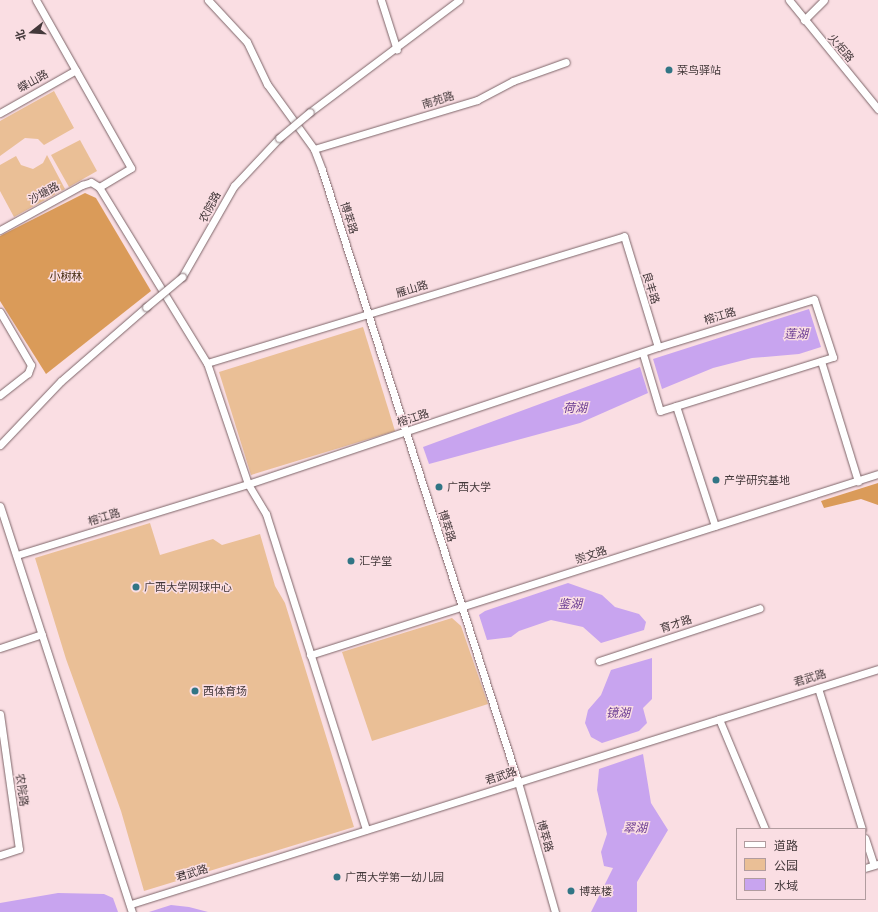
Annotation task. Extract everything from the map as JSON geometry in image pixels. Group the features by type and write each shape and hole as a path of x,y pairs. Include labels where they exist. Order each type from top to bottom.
{"street":[{"path":"36,0 131,168 99,187 207,363 248,484 266,514 366,830"},
{"name":"博萃路","path":"208,0 248,42 270,90 314,149 518,782 555,912"},
{"path":"381,0 397,50"},
{"name":"农院路","path":"0,444 61,382 182,277 234,186 279,138 310,112 397,50 460,0"},
{"name":"火炬路","path":"789,0 878,109"},
{"path":"804,20 824,0"},
{"name":"南苑路","path":"314,149 477,100 513,81 566,62"},
{"name":"蝶山路","path":"0,113 76,70"},
{"name":"沙塘路","path":"0,230 91,182 99,187"},
{"name":"雁山路","path":"207,363 624,236"},
{"name":"良丰路","path":"624,236 658,347"},
{"name":"榕江路","path":"17,555 248,484 643,354 658,347 814,299 833,357 821,361"},
{"path":"0,312 31,365 28,373 0,395"},
{"path":"643,354 660,411 821,361 858,481"},
{"path":"676,406 715,526"},
{"name":"崇文路","path":"310,655 878,474"},
{"path":"0,506 131,904 132,912"},
{"name":"育才路","path":"598,661 760,608"},
{"path":"0,648 42,634"},
{"name":"君武路","path":"131,904 878,669"},
{"path":"818,688 862,828"},
{"name":"农院路","path":"0,714 19,849 0,855"},
{"path":"719,719 765,828"},
{"path":"866,840 876,865 866,868"}],"green space":[{"path":"54,91 74,128 44,145 38,139 25,138 0,156 0,121"},
{"path":"80,140 97,171 69,187 51,155"},
{"path":"47,155 65,189 14,217 0,191 0,165 16,156 21,165 33,169 43,163"},
{"name":"小树林","path":"85,193 96,198 151,291 46,374 0,301 0,236"},
{"path":"363,327 395,431 251,475 219,372"},
{"path":"878,483 878,505 861,499 824,508 821,501"},
{"name":"西体育场","path":"150,523 160,555 213,539 222,545 260,534 275,586 285,603 354,827 144,891 121,811 66,659 35,558"},
{"path":"452,618 461,626 488,704 372,741 342,652"}],"water":[{"name":"莲湖","path":"809,309 821,347 799,354 752,358 713,368 662,389 653,359"},
{"name":"荷湖","path":"640,367 648,393 580,423 429,464 423,447"},
{"name":"鉴湖","path":"568,583 602,595 615,607 639,614 646,622 644,630 601,643 583,627 551,620 519,631 511,637 487,640 479,615 485,611"},
{"name":"镜湖","path":"652,658 652,699 643,708 647,723 639,731 602,743 591,737 585,723 588,710 601,695 611,670"},
{"name":"翠湖","path":"643,754 651,803 668,830 637,882 637,912 591,912 613,868 604,866 601,852 607,834 597,790 599,769"},
{"path":"58,893 104,894 113,898 118,912 0,912 0,903"},
{"path":"171,905 189,907 208,912 149,912"}],"place":[{"name":"菜鸟驿站","path":"669,70"},
{"name":"产学研究基地","path":"716,480"},
{"name":"广西大学","path":"439,487"},
{"name":"汇学堂","path":"351,561"},
{"name":"广西大学网球中心","path":"136,587"},
{"name":"西体育场","path":"195,691"},
{"name":"广西大学第一幼儿园","path":"337,877"},
{"name":"博萃楼","path":"571,891"}]}
